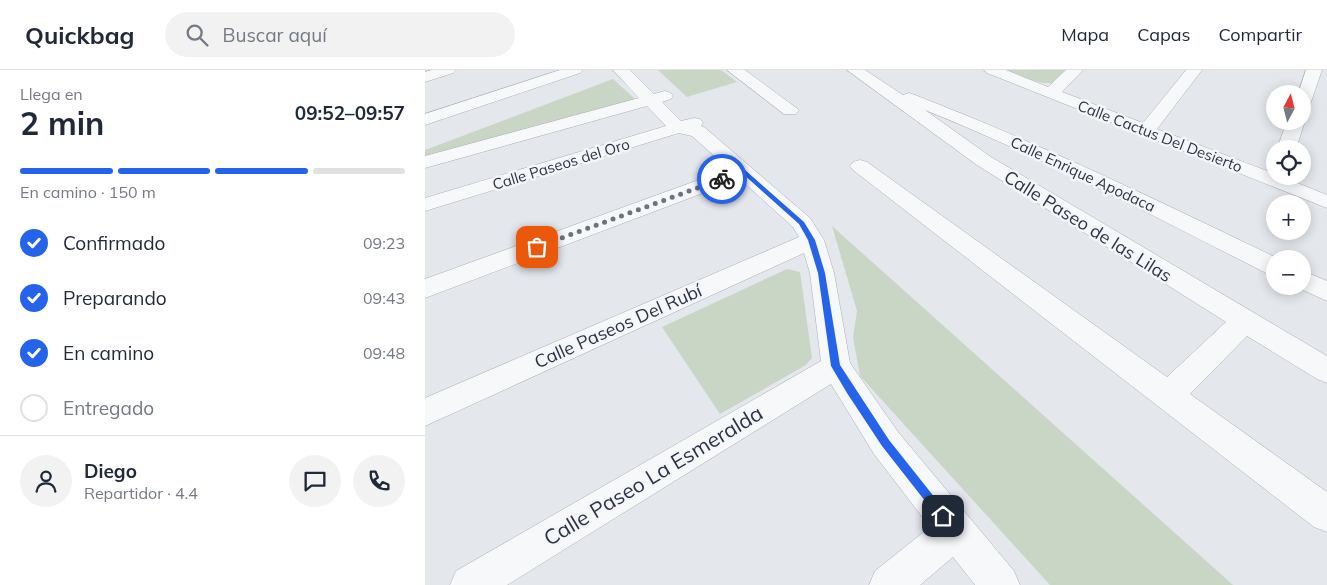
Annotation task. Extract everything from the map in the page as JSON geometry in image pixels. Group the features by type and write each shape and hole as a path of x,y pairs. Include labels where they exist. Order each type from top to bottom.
{"street":[{"path":"425,77 448,70"},
{"path":"425,120 575,70"},
{"path":"621,70 651,100 691,127 802,223 812,240 822,273 836,366 886,443 1000,585"},
{"path":"735,70 790,110"},
{"name":"Calle Paseo de las Lilas","path":"855,70 984,161 1244,322 1327,371"},
{"name":"Calle Cactus Del Desierto","path":"992,70 1266,175"},
{"path":"1051,93 1075,70"},
{"path":"1146,130 1194,70"},
{"path":"1309,85 1314,70 1327,73"},
{"path":"656,82 676,101 691,127"},
{"name":"Calle Enrique Apodaca","path":"887,91 943,110 980,126 1094,178 1266,263"},
{"path":"425,162 651,100 676,101"},
{"name":"Calle Paseos del Oro","path":"425,205 691,127"},
{"path":"860,166 1327,514"},
{"path":"425,289 743,171"},
{"name":"Calle Cactus Del Desierto","path":"1289,185 1327,202"},
{"name":"Calle Paseos Del Rubí","path":"425,412 812,240"},
{"path":"1311,284 1327,292"},
{"path":"1168,396 1244,322"},
{"name":"Calle Paseo La Esmeralda","path":"470,585 836,366"},
{"path":"889,585 955,531"}],"green space":[{"path":"658,70 721,70 737,82 687,97"},
{"path":"1005,70 1065,70 1052,83 1046,83 1034,81"},
{"path":"613,79 635,99 425,158 425,150"},
{"path":"832,226 1233,585 1050,585 860,376 853,337 857,311"},
{"path":"787,269 800,272 812,358 806,365 720,414 662,327"}],"way so far":[{"path":"537,247 722,179"}],"route":[{"path":"722,179 743,171 802,223 812,240 822,273 836,366 886,443 943,516"}]}
